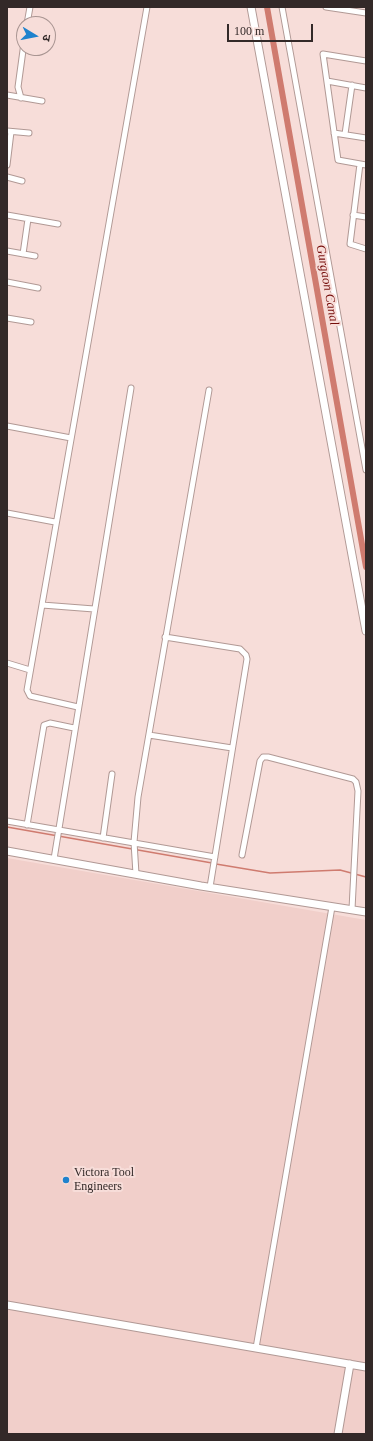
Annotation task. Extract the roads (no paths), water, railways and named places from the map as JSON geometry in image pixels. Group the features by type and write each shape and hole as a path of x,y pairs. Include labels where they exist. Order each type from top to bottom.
{"street":[{"path":"78,707 28,695 30,670 147,7"},
{"path":"251,7 366,631"},
{"path":"282,7 366,470"},
{"path":"326,7 366,13"},
{"path":"366,61 322,54 338,160 363,164 353,215 350,244 366,249"},
{"path":"21,98 18,87 22,56"},
{"path":"327,81 366,88"},
{"path":"345,134 352,86"},
{"path":"7,95 42,101"},
{"path":"7,166 9,131 28,133"},
{"path":"334,133 366,138"},
{"path":"7,177 22,181"},
{"path":"7,215 58,224"},
{"path":"353,215 366,217"},
{"path":"22,254 28,219"},
{"path":"7,251 35,256"},
{"path":"7,282 38,288"},
{"path":"7,318 31,322"},
{"path":"54,859 74,728 131,388"},
{"path":"136,874 134,844 138,797 209,390"},
{"path":"7,426 71,438"},
{"path":"7,513 55,522"},
{"path":"42,604 94,609"},
{"path":"165,637 240,649 246,655 247,659 210,887"},
{"path":"7,663 30,670"},
{"path":"27,825 44,726 50,723 74,728"},
{"path":"149,735 232,748"},
{"path":"242,855 260,761 263,757 347,776 356,782 358,792 352,909"},
{"path":"103,838 112,774"},
{"path":"7,821 57,834 103,838 214,859"},
{"path":"7,851 210,887 366,912"},
{"path":"256,1348 332,907"},
{"path":"7,1305 366,1367"},
{"path":"338,1434 350,1364"}],"waterway":[{"name":"Gurgaon Canal","path":"267,7 366,567"},
{"path":"7,827 212,863"},
{"path":"216,864 270,873 340,870 366,877"}],"place":[{"name":"Victora Tool Engineers","path":"66,1180"}]}
